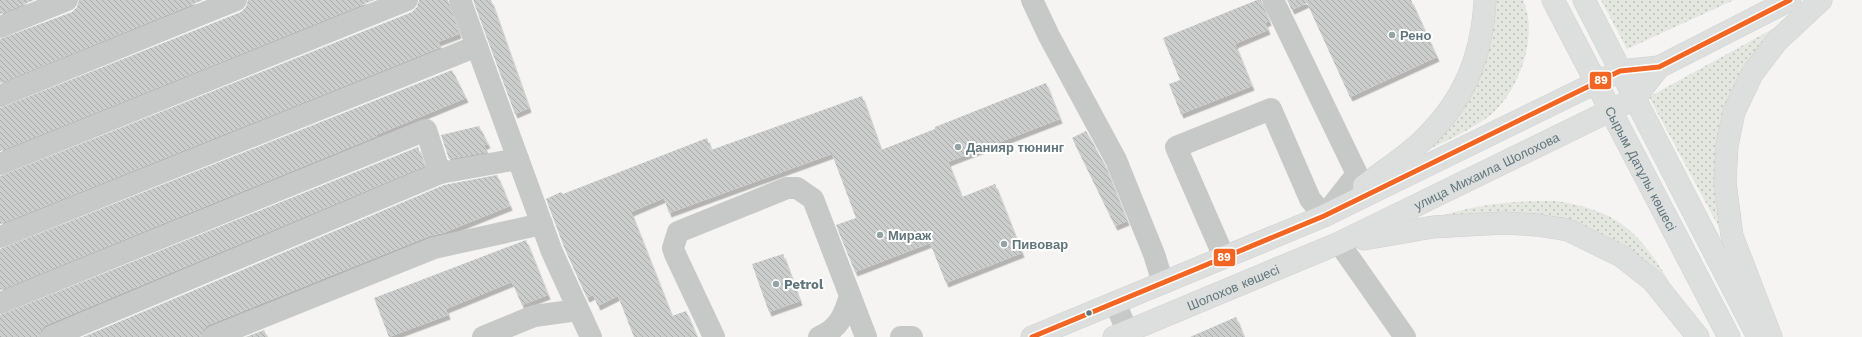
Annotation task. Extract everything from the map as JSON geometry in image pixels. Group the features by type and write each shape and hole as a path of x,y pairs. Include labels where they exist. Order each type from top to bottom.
{"main road":[{"path":"1324,216 1421,142 1447,115 1463,91 1475,60 1481,37 1485,0"},
{"name":"Сырым Датұлы көшесі","path":"1553,0 1729,337"},
{"name":"Сырым Датұлы көшесі","path":"1584,0 1758,337"},
{"path":"1039,334 1324,216 1595,82 1620,71 1659,67 1790,0"},
{"path":"1771,337 1732,236 1725,182 1727,146 1734,112 1752,74 1777,41 1821,0"},
{"path":"1634,99 1659,67"},
{"name":"улица Михаила Шолохова","path":"1339,243 1634,99"},
{"path":"1339,243 1433,227 1504,223 1537,224 1568,230 1622,256 1653,281 1698,337"},
{"name":"Шолохов көшесі","path":"1124,335 1339,243"}],"lane":[{"path":"0,27 67,0"},
{"path":"0,96 236,0"},
{"path":"0,164 407,0"},
{"path":"460,0 542,224 591,337"},
{"path":"1032,0 1049,36 1116,160 1154,254 1163,283"},
{"path":"1224,258 1176,147 1271,109 1310,199 1324,216 1357,174 1273,0"},
{"path":"0,237 476,46"},
{"path":"0,304 426,130 440,173"},
{"path":"51,337 440,173 518,159"},
{"path":"714,337 675,254 673,248 678,232 787,188 797,188 807,193 813,199 866,337"},
{"path":"213,337 434,248 542,224"},
{"path":"1339,243 1405,337"},
{"path":"819,337 828,333 837,326 843,316 850,296"},
{"path":"1115,303 1124,335"},
{"path":"483,337 534,316 578,310"},
{"path":"900,337 912,337"}],"shaded area":[{"path":"1494,0 1523,0 1527,12 1529,36 1527,48 1523,65 1511,91 1500,106 1486,119 1466,131 1412,158 1437,137"},
{"path":"1601,0 1734,0 1627,49"},
{"path":"1792,18 1716,147 1714,182 1721,231 1649,97"},
{"path":"1556,201 1577,205 1595,211 1611,217 1624,226 1636,236 1647,249 1670,283 1624,249 1441,216 1470,208 1498,204"}],"building":[{"path":"0,0 34,0 0,14"},
{"path":"79,0 203,0 0,83 0,39 72,12 77,7"},
{"path":"248,0 374,0 0,151 0,108 241,12 246,7"},
{"path":"419,0 448,0 459,34 438,42 441,47 0,224 0,176 412,12 417,7"},
{"path":"473,0 491,0 529,108 515,114"},
{"path":"1257,0 1261,0 1269,21 1265,23 1268,30 1235,44 1252,86 1181,114 1169,84 1180,80 1163,38"},
{"path":"1287,0 1411,0 1437,57 1350,97 1307,3 1292,10"},
{"path":"452,70 466,98 376,135 377,136 0,290 0,249"},
{"path":"1046,83 1060,119 948,162 962,197 995,184 1022,253 946,283 930,243 855,272 836,225 856,218 832,154 669,213 664,198 631,212 672,316 686,311 697,337 634,337 618,296 598,306 593,295 587,298 564,247 546,199 561,192 563,194 707,138 711,150 862,96 881,150"},
{"path":"479,126 488,144 484,145 487,152 449,159 441,135"},
{"path":"1086,131 1105,165 1127,221 1115,226 1072,138"},
{"path":"418,147 425,166 46,325 41,330 39,337 0,337 0,315"},
{"path":"497,175 510,206 443,233 429,236 208,325 203,330 201,337 83,337 444,185"},
{"path":"526,240 548,295 522,305 512,282 446,309 448,315 389,337 374,298"},
{"path":"783,254 800,301 769,312 752,264"},
{"path":"1236,317 1244,337 1190,337"},
{"path":"264,330 267,337 246,337"}],"transit line":[{"name":"89","path":"1032,337 1324,216 1620,71 1659,67 1790,0"}],"place":[{"name":"Рено","path":"1392,35"},
{"name":"Данияр тюнинг","path":"958,147"},
{"name":"Мираж","path":"880,235"},
{"name":"Пивовар","path":"1004,244"},
{"name":"Petrol","path":"776,284"}]}
